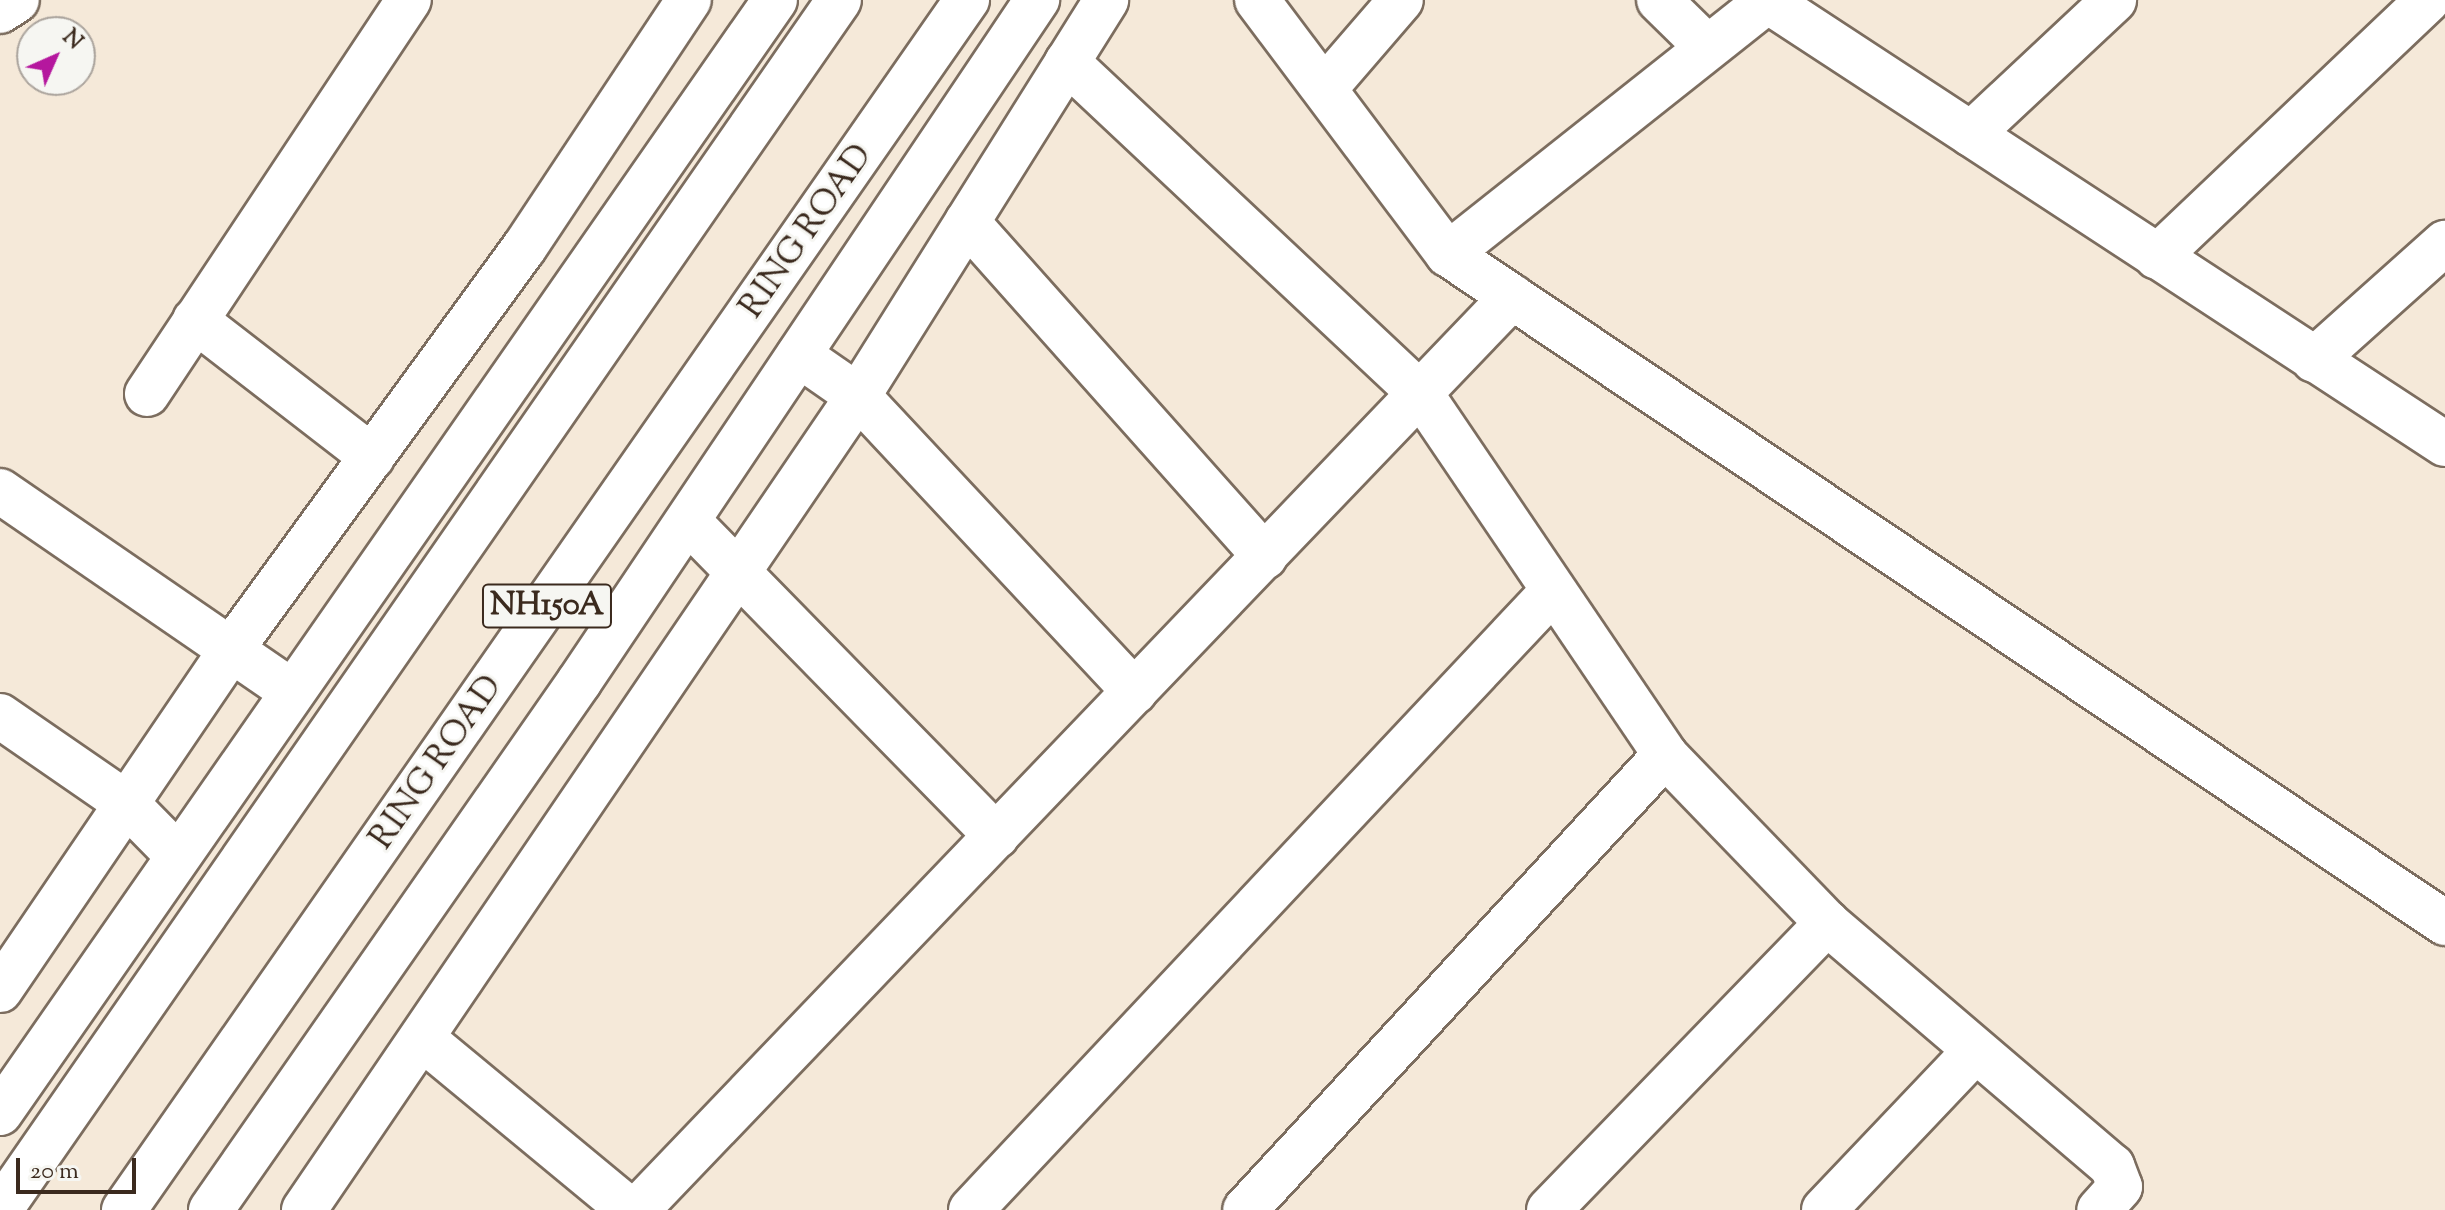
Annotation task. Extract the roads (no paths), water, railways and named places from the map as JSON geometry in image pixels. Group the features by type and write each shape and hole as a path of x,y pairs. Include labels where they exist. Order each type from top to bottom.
{"main road":[{"path":"0,11 17,0"},
{"path":"0,990 230,651 524,248 689,0"},
{"path":"0,1113 13,1060 178,856 775,0"},
{"name":"NH150A","path":"0,1210 839,0"},
{"name":"RING ROAD","path":"124,1210 967,0"},
{"path":"211,1210 688,521 1037,0"},
{"path":"304,1210 858,396 1106,0"},
{"path":"1257,0 1448,254 2445,923"},
{"path":"1325,88 1401,0"},
{"path":"1659,0 1707,47"},
{"path":"1448,254 1768,0 2445,444"},
{"path":"1971,134 2114,0"},
{"path":"2157,257 2428,0"},
{"path":"147,394 402,3"},
{"path":"1067,62 1421,394 1550,594 1665,755 1827,923 1972,1054 2112,1166 2122,1202"},
{"path":"967,222 1265,556"},
{"path":"2314,360 2445,243"},
{"path":"637,1210 1512,297"},
{"path":"195,320 372,457"},
{"path":"799,355 858,396 1135,692"},
{"path":"0,491 292,692"},
{"path":"688,521 737,575 997,836"},
{"path":"971,1210 1550,594"},
{"path":"0,716 126,803 178,856"},
{"path":"1245,1210 1665,755"},
{"path":"1549,1210 1827,923"},
{"path":"423,1039 630,1210"},
{"path":"1824,1210 1972,1054"}]}
